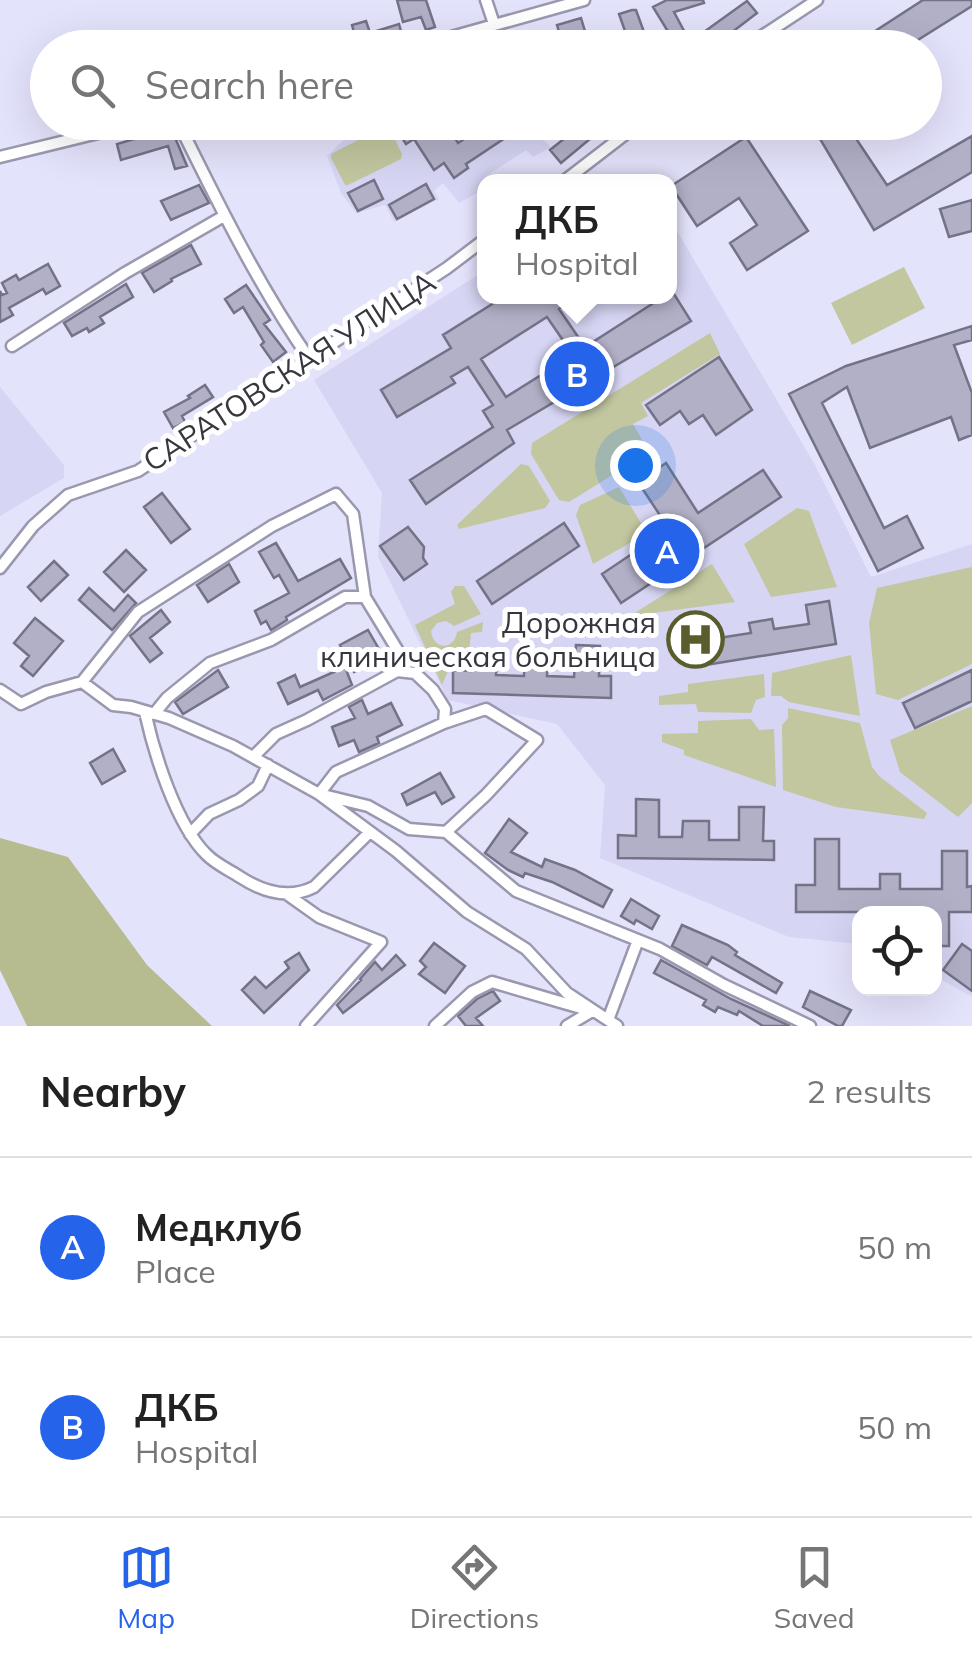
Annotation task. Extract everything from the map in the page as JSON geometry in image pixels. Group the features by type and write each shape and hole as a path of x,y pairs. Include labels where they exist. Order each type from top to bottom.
{"street":[{"path":"486,0 494,24"},
{"path":"474,30 584,0"},
{"path":"771,30 816,0"},
{"path":"0,157 69,140"},
{"path":"187,140 274,309 308,357"},
{"path":"574,174 618,140"},
{"path":"12,346 224,216"},
{"name":"САРАТОВСКАЯ УЛИЦА","path":"0,568 33,526 68,495 138,471 477,245"},
{"path":"0,690 22,704 46,692 82,682 138,612 272,526 336,494 353,514 365,598 400,656 397,671"},
{"path":"150,713 210,663 271,640 345,596 365,598"},
{"path":"253,757 276,734 397,671 415,673 433,690 445,708 444,723"},
{"path":"82,682 113,704 169,718 253,757 319,794 467,912 526,949 567,993 612,1023 638,940"},
{"path":"319,794 336,772 444,723 486,709 537,740 446,832"},
{"path":"150,713 152,748 190,834 208,856 257,889 287,894 314,887 370,832"},
{"path":"190,834 209,814 258,786 268,766"},
{"path":"319,794 368,806 408,830 446,832 516,891 660,948 724,985 810,1026"},
{"path":"287,894 319,917 381,942 306,1026"},
{"path":"435,1026 472,992 492,982 592,1011"},
{"path":"567,1026 592,1011"}],"shaded area":[{"path":"343,140 544,140 551,147 533,157 526,150 489,174 477,174 477,193 459,203 443,183 434,191 439,199 394,222 385,205 356,213 341,193 327,156"},
{"name":"Дорожная клиническая больница","path":"677,231 815,465 871,577 972,544 972,997 942,980 942,906 852,906 852,943 789,937 600,858 605,785 557,724 448,700 378,557 382,493 314,380 477,275 477,304 677,304"},
{"path":"0,387 64,465 64,478 0,516"}],"green space":[{"path":"358,140 395,140 402,154 401,159 345,185 331,154"},
{"path":"904,267 925,308 852,345 831,303"},
{"path":"710,333 720,354 641,403 648,416 633,424 646,454 569,502 559,500 531,454 532,443"},
{"path":"521,464 529,466 550,501 545,508 459,529 457,525"},
{"path":"619,487 644,528 644,535 593,564 576,515 580,505"},
{"path":"797,508 809,511 837,587 771,597 744,544"},
{"path":"712,564 735,602 630,616"},
{"path":"972,567 972,664 898,700 876,694 869,623 877,588"},
{"path":"455,586 464,586 481,614 454,626 446,621 437,623 431,631 435,642 448,645 457,632 483,622 482,632 471,633 469,655 451,664 442,685 415,625 455,604 451,592"},
{"path":"851,655 860,716 771,696 772,673"},
{"path":"764,674 765,697 756,700 751,713 698,712 696,704 659,705 659,696 688,692 688,684"},
{"path":"972,706 972,803 958,817 900,772 890,740"},
{"path":"788,708 860,723 872,767 927,813 924,819 836,807 783,790 782,725 788,718"},
{"path":"751,719 759,730 774,729 776,787 684,755 684,750 662,742 662,734 698,733 698,721"},
{"path":"0,838 68,857 147,965 212,1026 27,1026 0,970"}],"building":[{"path":"397,0 426,0 435,27 426,30 421,17 403,22"},
{"path":"667,0 704,3 674,12 684,30 667,30 653,7"},
{"path":"923,0 972,0 972,6 934,30 877,30"},
{"path":"747,1 757,13 735,30 707,30"},
{"path":"636,10 643,30 625,30 619,14"},
{"path":"581,18 585,30 558,30 557,25"},
{"path":"366,21 369,30 353,30 352,25"},
{"path":"399,24 401,30 380,30"},
{"path":"972,136 972,172 874,230 821,140 857,140 887,185"},
{"path":"131,140 176,140 187,166 175,169 168,146 121,160 117,144"},
{"path":"415,140 502,140 466,164 468,168 454,178 444,163 434,170"},
{"path":"562,140 589,140 561,163 550,150"},
{"path":"741,140 748,140 808,231 747,270 730,243 757,225 739,198 697,226 677,195 677,182"},
{"path":"374,180 383,199 358,211 348,193"},
{"path":"426,184 434,199 397,219 389,205"},
{"path":"199,185 209,203 171,220 161,201"},
{"path":"972,200 972,231 949,237 940,209"},
{"path":"191,245 201,264 154,292 142,273"},
{"path":"48,264 60,286 46,294 43,289 9,308 13,315 0,322 0,291 2,295 7,293 2,283 16,275 19,280"},
{"path":"126,284 133,297 100,317 104,323 72,336 64,323"},
{"path":"246,285 270,320 264,324 286,352 273,362 243,307 234,313 225,299"},
{"path":"677,299 691,321 507,430 514,443 426,504 410,480 493,427 483,411 493,405 468,367 451,377 455,383 397,417 381,390 451,348 443,335 492,304 567,304 559,309 585,347 652,304 677,304","holes":["547,317 573,355 506,397 481,359"]},
{"path":"972,326 972,340 954,345 972,393 972,435 959,440 951,417 870,448 847,387 822,403 884,528 907,516 923,548 878,571 789,394 846,366"},
{"path":"719,357 752,410 716,435 703,415 689,424 680,411 660,425 646,405"},
{"path":"205,385 213,397 182,416 185,422 173,428 164,412"},
{"path":"666,463 698,513 763,470 781,497 621,603 602,574 669,529 638,482"},
{"path":"162,493 190,529 171,543 144,507"},
{"path":"564,523 579,546 492,604 477,581"},
{"path":"408,527 424,547 427,564 404,580 380,546"},
{"path":"276,543 298,581 340,559 351,578 271,630 266,621 261,624 255,611 289,593 279,575 274,578 259,552"},
{"path":"126,550 146,570 124,592 104,572"},
{"path":"54,561 68,575 41,601 28,587"},
{"path":"229,564 239,582 208,602 197,585"},
{"path":"89,588 114,611 128,595 136,603 112,630 79,600"},
{"path":"829,601 836,644 693,667 686,628 709,624 712,639 751,633 749,623 772,619 774,629 809,624 806,605"},
{"path":"161,610 170,622 150,638 162,653 150,662 130,636"},
{"path":"35,618 63,641 33,676 21,666 29,656 14,643"},
{"path":"368,630 383,656 354,672 340,645"},
{"path":"576,645 600,646 599,676 611,676 611,698 453,693 453,670 470,671 470,659 497,660 496,675 524,676 525,650 548,651 547,676 574,677"},
{"path":"345,667 352,685 323,700 318,690 288,704 278,683 295,675 300,687"},
{"path":"218,670 228,687 183,714 175,702"},
{"path":"972,670 972,701 915,728 903,703"},
{"path":"362,700 368,714 391,703 402,725 377,737 379,743 359,752 354,740 339,746 332,727 355,718 349,707"},
{"path":"113,749 125,771 102,784 90,763"},
{"path":"440,773 454,797 442,804 435,792 407,805 402,794"},
{"path":"636,799 659,800 659,837 682,837 683,821 709,821 709,840 739,840 739,807 764,807 763,841 774,841 774,860 618,858 618,835 636,836"},
{"path":"509,819 527,833 511,852 542,867 545,859 575,870 612,890 603,907 552,882 525,873 523,877 485,853"},
{"path":"815,839 839,839 839,889 880,889 880,874 900,874 900,889 942,889 942,851 967,851 972,912 949,912 949,946 942,946 942,906 852,906 852,912 796,912 796,885 815,885"},
{"path":"631,899 659,916 652,929 621,916"},
{"path":"682,925 728,945 737,952 735,955 782,983 776,993 712,957 707,965 672,946"},
{"path":"434,943 465,966 445,993 419,974 426,967 420,961"},
{"path":"962,944 972,951 972,991 943,970"},
{"path":"299,953 309,970 264,1013 242,990 255,977 266,988 289,968 285,962"},
{"path":"396,955 405,965 343,1013 337,1005 375,962 382,970"},
{"path":"661,960 790,1026 763,1026 739,1011 737,1015 718,1007 715,1012 703,1005 706,1000 654,973"},
{"path":"493,991 500,1001 476,1018 483,1026 466,1026 458,1016"},
{"path":"810,991 851,1010 842,1026 803,1007"}],"place":[{"name":"ДКБ","path":"577,374"},
{"name":"Медклуб","path":"667,551"},
{"name":"Дорожная клиническая больница","path":"695,639"}]}
